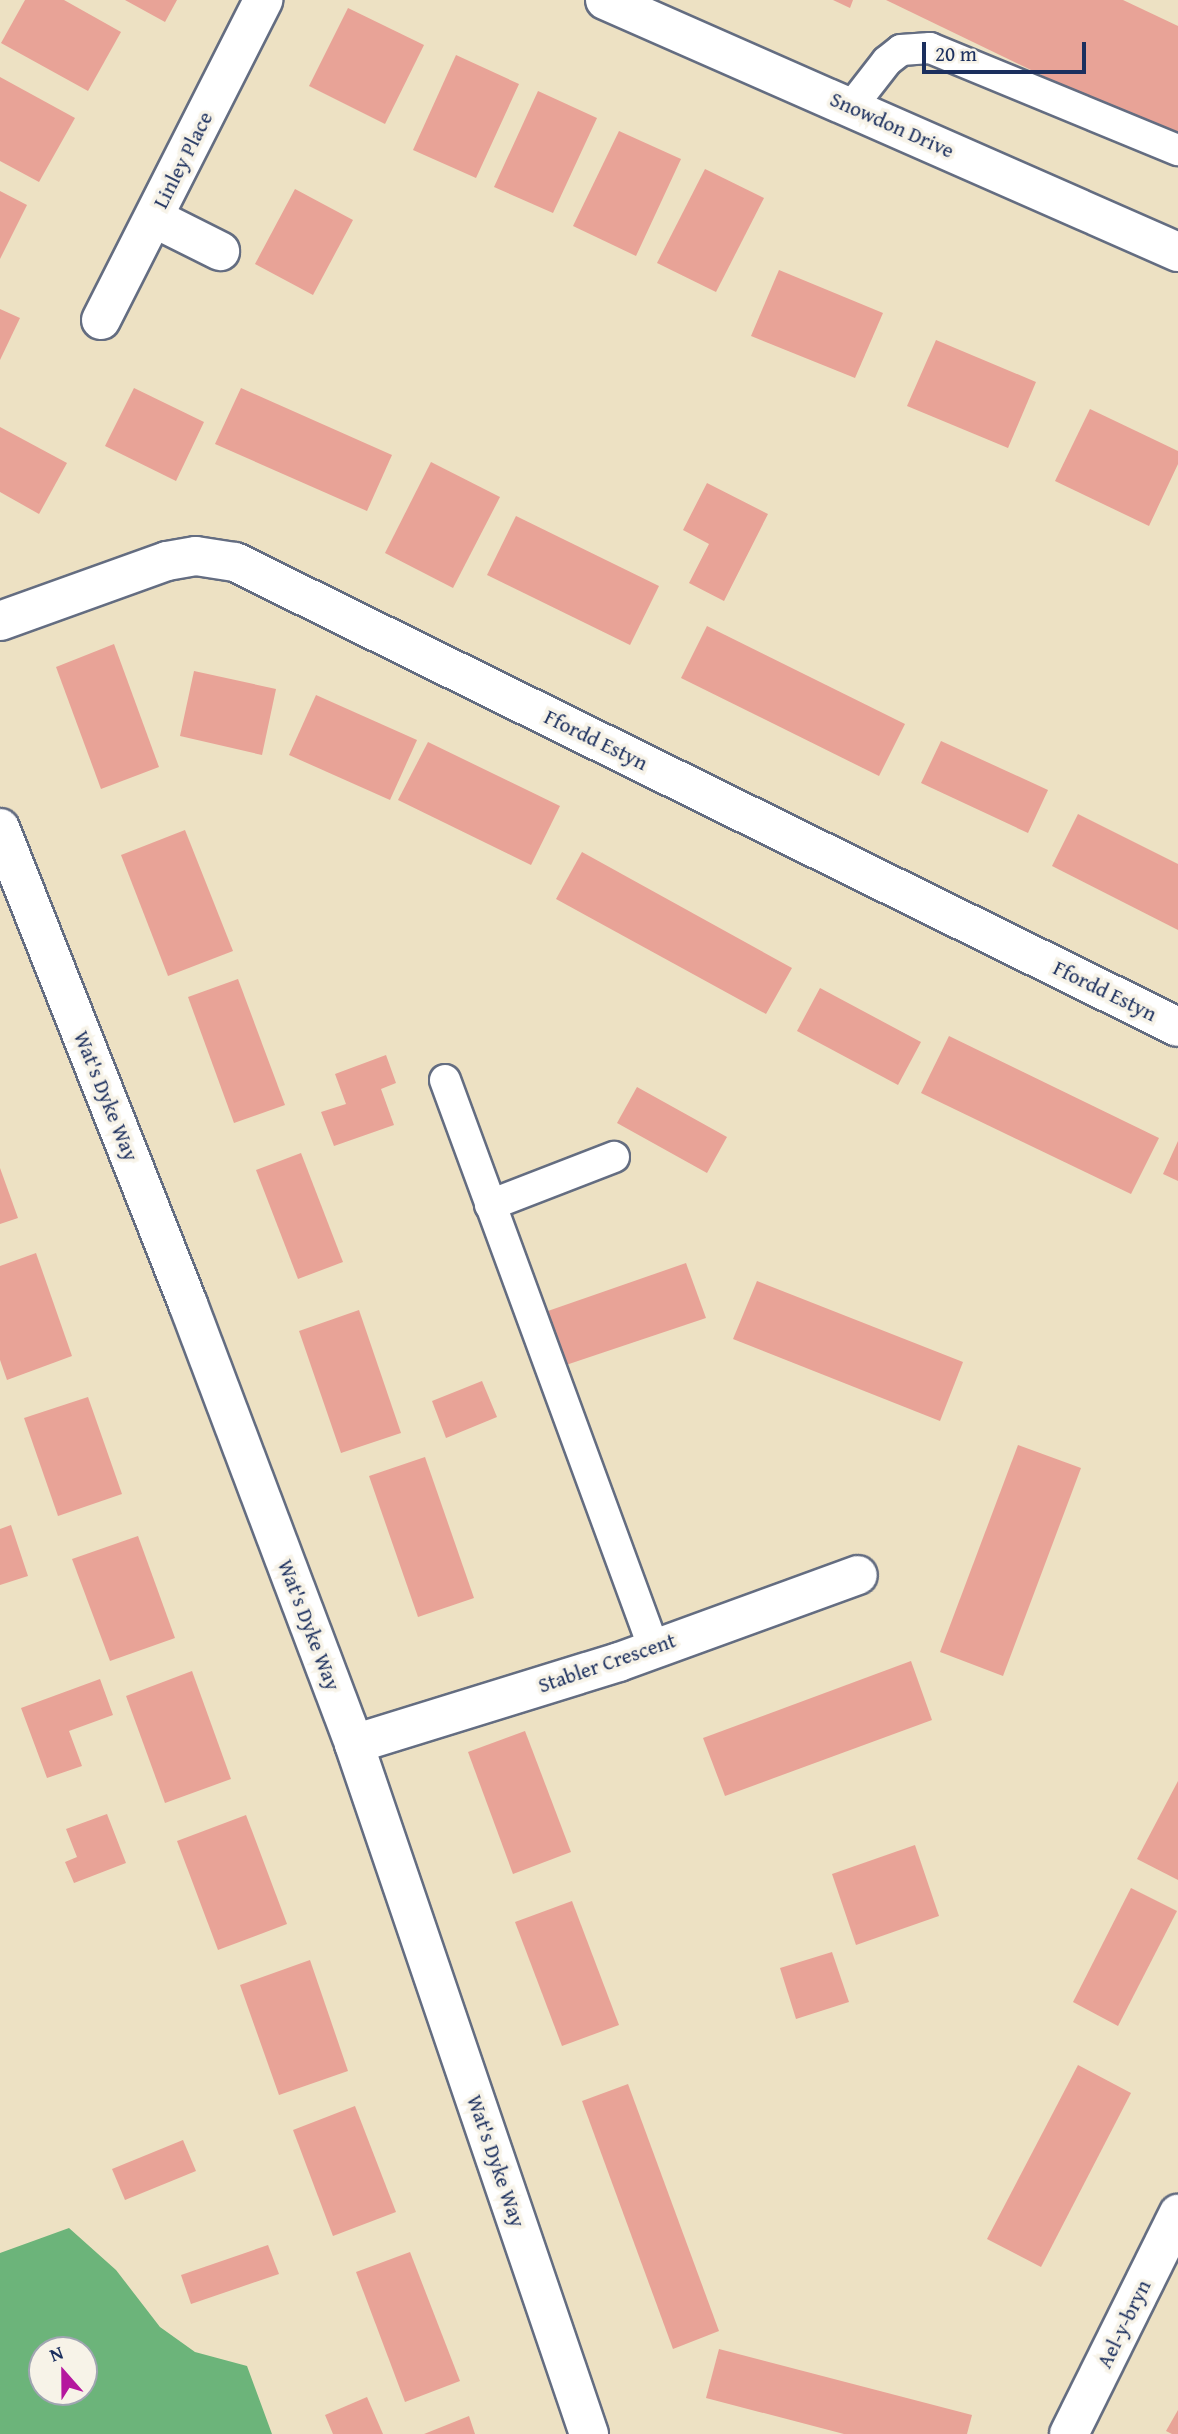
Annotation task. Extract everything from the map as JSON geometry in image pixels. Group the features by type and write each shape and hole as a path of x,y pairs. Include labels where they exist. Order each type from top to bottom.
{"street":[{"name":"Linley Place","path":"101,320 263,0"},
{"name":"Snowdon Drive","path":"605,0 852,106 1178,252"},
{"path":"154,218 220,251"},
{"name":"Ffordd Estyn","path":"0,621 167,561 196,556 235,562 1178,1027"},
{"name":"Wat's Dyke Way","path":"0,828 188,1304 354,1744 589,2434"},
{"name":"Stabler Crescent","path":"354,1744 619,1662 653,1646 858,1575"},
{"name":"Ael-y-bryn","path":"1069,2434 1178,2214"}],"lane":[{"path":"852,106 887,61 901,51 930,48 1178,150"},
{"path":"445,1080 653,1646"},
{"path":"490,1205 614,1157"}],"green space":[{"path":"69,2228 116,2270 160,2327 195,2352 247,2366 272,2434 0,2434 0,2253"}],"building":[{"path":"25,0 64,0 121,32 88,91 1,43"},
{"path":"125,0 177,0 165,22"},
{"path":"833,0 853,0 850,8"},
{"path":"886,0 1123,0 1178,26 1178,141"},
{"path":"348,8 424,45 385,124 309,86"},
{"path":"456,55 519,84 476,178 413,150"},
{"path":"0,77 75,118 39,182 0,161"},
{"path":"538,91 597,118 553,213 494,187"},
{"path":"619,131 681,159 636,256 573,226"},
{"path":"705,169 764,198 716,292 657,263"},
{"path":"295,189 353,220 313,295 255,264"},
{"path":"0,191 27,205 0,259"},
{"path":"779,270 883,313 855,378 751,336"},
{"path":"0,309 20,318 0,360"},
{"path":"936,340 1036,382 1008,448 907,406"},
{"path":"134,388 204,422 176,481 105,446"},
{"path":"241,388 392,455 367,511 215,444"},
{"path":"1090,409 1178,451 1178,464 1149,526 1055,481"},
{"path":"0,427 67,463 39,514 0,492"},
{"path":"431,462 500,497 453,588 385,553"},
{"path":"707,483 768,514 724,601 689,583 709,544 683,530"},
{"path":"516,516 659,586 630,645 487,575"},
{"path":"707,626 905,724 879,776 681,678"},
{"path":"114,644 159,767 101,789 56,667"},
{"path":"194,671 276,689 262,755 180,736"},
{"path":"316,695 417,740 390,800 289,755"},
{"path":"941,741 1048,790 1028,833 921,783"},
{"path":"428,742 560,806 531,865 398,800"},
{"path":"1078,814 1178,864 1178,930 1052,866"},
{"path":"185,830 233,951 168,976 121,855"},
{"path":"582,852 792,968 766,1014 556,899"},
{"path":"238,979 285,1105 234,1123 188,997"},
{"path":"820,988 921,1042 898,1085 797,1031"},
{"path":"949,1036 1159,1138 1131,1194 921,1093"},
{"path":"386,1055 396,1083 381,1089 394,1125 334,1146 321,1112 346,1104 335,1074"},
{"path":"637,1087 727,1137 707,1173 617,1123"},
{"path":"1178,1141 1178,1181 1163,1174"},
{"path":"301,1153 343,1262 298,1279 256,1170"},
{"path":"0,1168 18,1218 0,1224"},
{"path":"36,1253 72,1356 7,1380 0,1360 0,1266"},
{"path":"686,1263 706,1318 563,1366 545,1312"},
{"path":"757,1281 963,1362 940,1421 733,1339"},
{"path":"359,1310 401,1433 341,1453 299,1331"},
{"path":"482,1381 497,1417 446,1438 432,1401"},
{"path":"88,1397 122,1494 58,1516 24,1418"},
{"path":"1018,1445 1081,1468 1003,1676 940,1652"},
{"path":"425,1457 474,1598 418,1617 369,1476"},
{"path":"11,1525 28,1576 0,1585 0,1529"},
{"path":"138,1536 175,1638 110,1661 72,1559"},
{"path":"911,1661 932,1720 725,1796 703,1738"},
{"path":"192,1671 231,1779 165,1803 126,1696"},
{"path":"100,1679 113,1715 69,1731 82,1766 47,1778 21,1708"},
{"path":"525,1731 571,1852 513,1874 468,1752"},
{"path":"1178,1781 1178,1880 1137,1859"},
{"path":"107,1814 126,1863 74,1883 65,1862 77,1857 66,1829"},
{"path":"246,1815 287,1924 218,1950 177,1841"},
{"path":"915,1845 939,1916 856,1945 832,1874"},
{"path":"1131,1888 1177,1911 1118,2026 1073,2002"},
{"path":"572,1901 619,2025 562,2046 515,1922"},
{"path":"832,1952 849,2002 796,2019 780,1968"},
{"path":"310,1960 348,2071 279,2095 240,1985"},
{"path":"1078,2065 1131,2093 1041,2267 987,2239"},
{"path":"628,2084 719,2331 673,2349 582,2101"},
{"path":"355,2106 396,2212 333,2236 293,2130"},
{"path":"183,2140 196,2171 125,2200 112,2169"},
{"path":"268,2245 279,2274 191,2304 181,2275"},
{"path":"410,2252 460,2381 405,2402 356,2272"},
{"path":"719,2349 972,2415 967,2434 844,2434 706,2398"},
{"path":"367,2397 383,2434 333,2434 325,2415"},
{"path":"1178,2410 1178,2434 1172,2434 1166,2431"},
{"path":"469,2416 475,2434 424,2434"}]}
